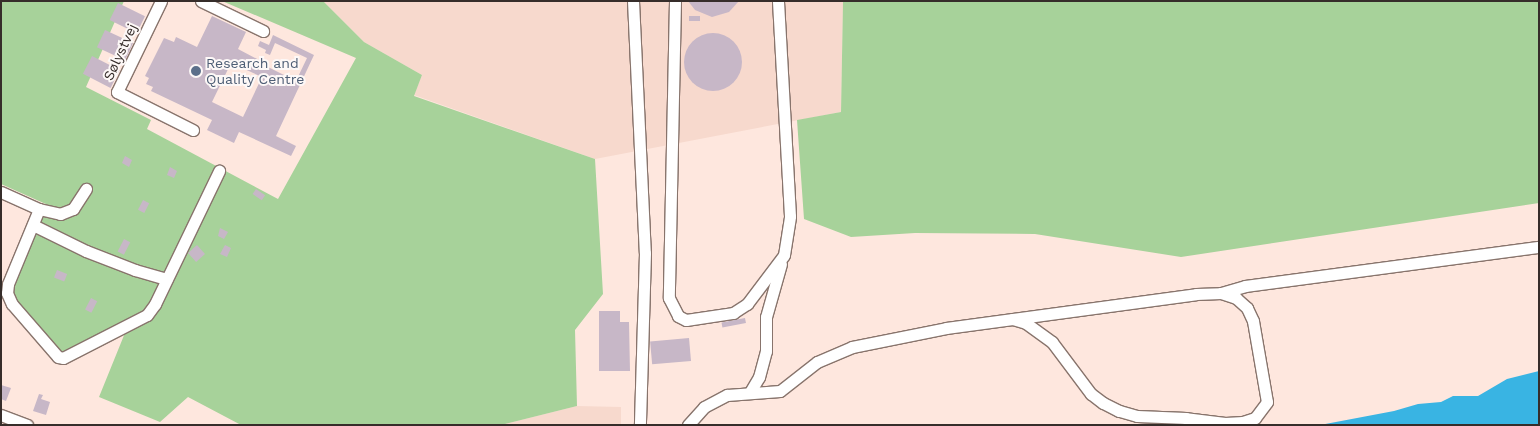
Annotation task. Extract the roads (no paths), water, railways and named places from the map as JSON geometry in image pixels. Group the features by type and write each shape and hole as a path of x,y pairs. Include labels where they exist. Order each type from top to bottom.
{"street":[{"name":"Sølystvej","path":"161,1 117,92 193,130"},
{"path":"201,1 263,31"},
{"path":"633,1 645,253 640,425"},
{"path":"675,1 669,298 672,309 678,316 686,320 733,313 748,304 784,255"},
{"path":"750,392 759,377 766,351 766,317 784,255 790,216 778,1"},
{"path":"39,209 8,284 7,293 12,304 58,357 63,358 147,315 155,304 219,170"},
{"path":"1,192 39,209 60,214 73,209 86,189"},
{"path":"33,225 86,251 135,270 167,279"},
{"path":"688,425 704,407 727,395 780,391 817,362 852,347 946,328 1157,298 1221,293 1245,286 1539,247"},
{"path":"1013,319 1026,323 1052,342 1091,394 1103,404 1136,416 1186,418 1225,423 1243,422 1255,418 1263,410 1267,402 1266,388 1253,321 1247,308 1236,298 1221,293"},
{"path":"1,415 27,425"}],"water":[{"path":"1539,371 1539,425 1320,425 1394,411 1418,404 1441,402 1453,396 1478,396 1507,379"}],"place":[{"name":"Research and Quality Centre","path":"196,71"}]}
